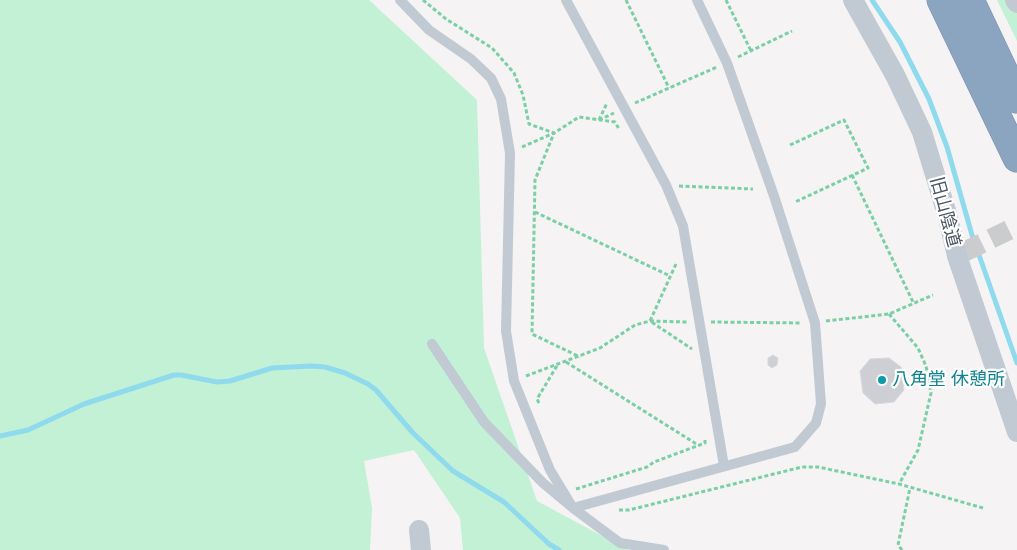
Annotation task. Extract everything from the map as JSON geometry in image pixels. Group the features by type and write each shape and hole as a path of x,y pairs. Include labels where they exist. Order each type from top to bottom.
{"highway":[{"path":"941,0 1017,158"},
{"path":"970,0 1017,99"}],"street":[{"name":"旧山陰道","path":"854,0 895,75 922,132 1017,432"},
{"path":"419,530 421,550"}],"lane":[{"path":"400,0 429,30 471,59 490,78 501,99 510,153 506,331 514,381 550,470 572,508"},
{"path":"566,0 666,185 683,226 724,466"},
{"path":"572,508 795,447 816,422 821,404 815,323 774,196 726,63 697,0"},
{"path":"432,344 484,422 543,483 572,508 620,543 664,550"}],"path":[{"path":"626,0 669,88"},
{"path":"726,0 751,51"},
{"path":"598,120 726,63 792,31"},
{"path":"510,153 554,133 579,117 615,122 620,131"},
{"path":"790,145 844,120 868,168 795,202"},
{"path":"852,175 914,304"},
{"path":"666,185 753,188"},
{"path":"535,212 670,276"},
{"path":"650,321 678,260"},
{"path":"514,381 600,348 635,325 650,321 815,323 889,314 933,294"},
{"path":"889,314 918,348 926,366 931,393 918,450 899,484"},
{"path":"650,321 692,350"},
{"path":"565,362 699,445"},
{"path":"541,408 537,399 558,364"},
{"path":"572,480 576,489 647,467 654,462 705,443 704,434"},
{"path":"610,510 629,510 802,466 818,467 899,484 983,508"},
{"path":"902,550 898,546 910,488"}],"green space":[{"path":"0,0 369,0 477,100 484,348 537,501 628,550 463,550 460,518 414,450 364,461 372,508 370,550 0,550"},
{"path":"997,0 1017,0 1017,41"}],"building":[{"path":"773,355 778,358 777,365 772,368 768,365 768,358"},
{"name":"八角堂 休憩所","path":"889,358 901,367 904,390 894,402 875,404 863,393 860,371 870,359"}],"waterway":[{"path":"872,0 900,42 929,99 947,147 972,235 1017,363"},
{"path":"0,436 28,430 84,404 174,375 217,382 230,381 272,368 325,367 345,373 376,390 413,433 453,471 504,502 549,544 559,550"}],"tunnel":[{"path":"964,252 1017,226"}],"place":[{"name":"八角堂 休憩所","path":"882,380"}]}
